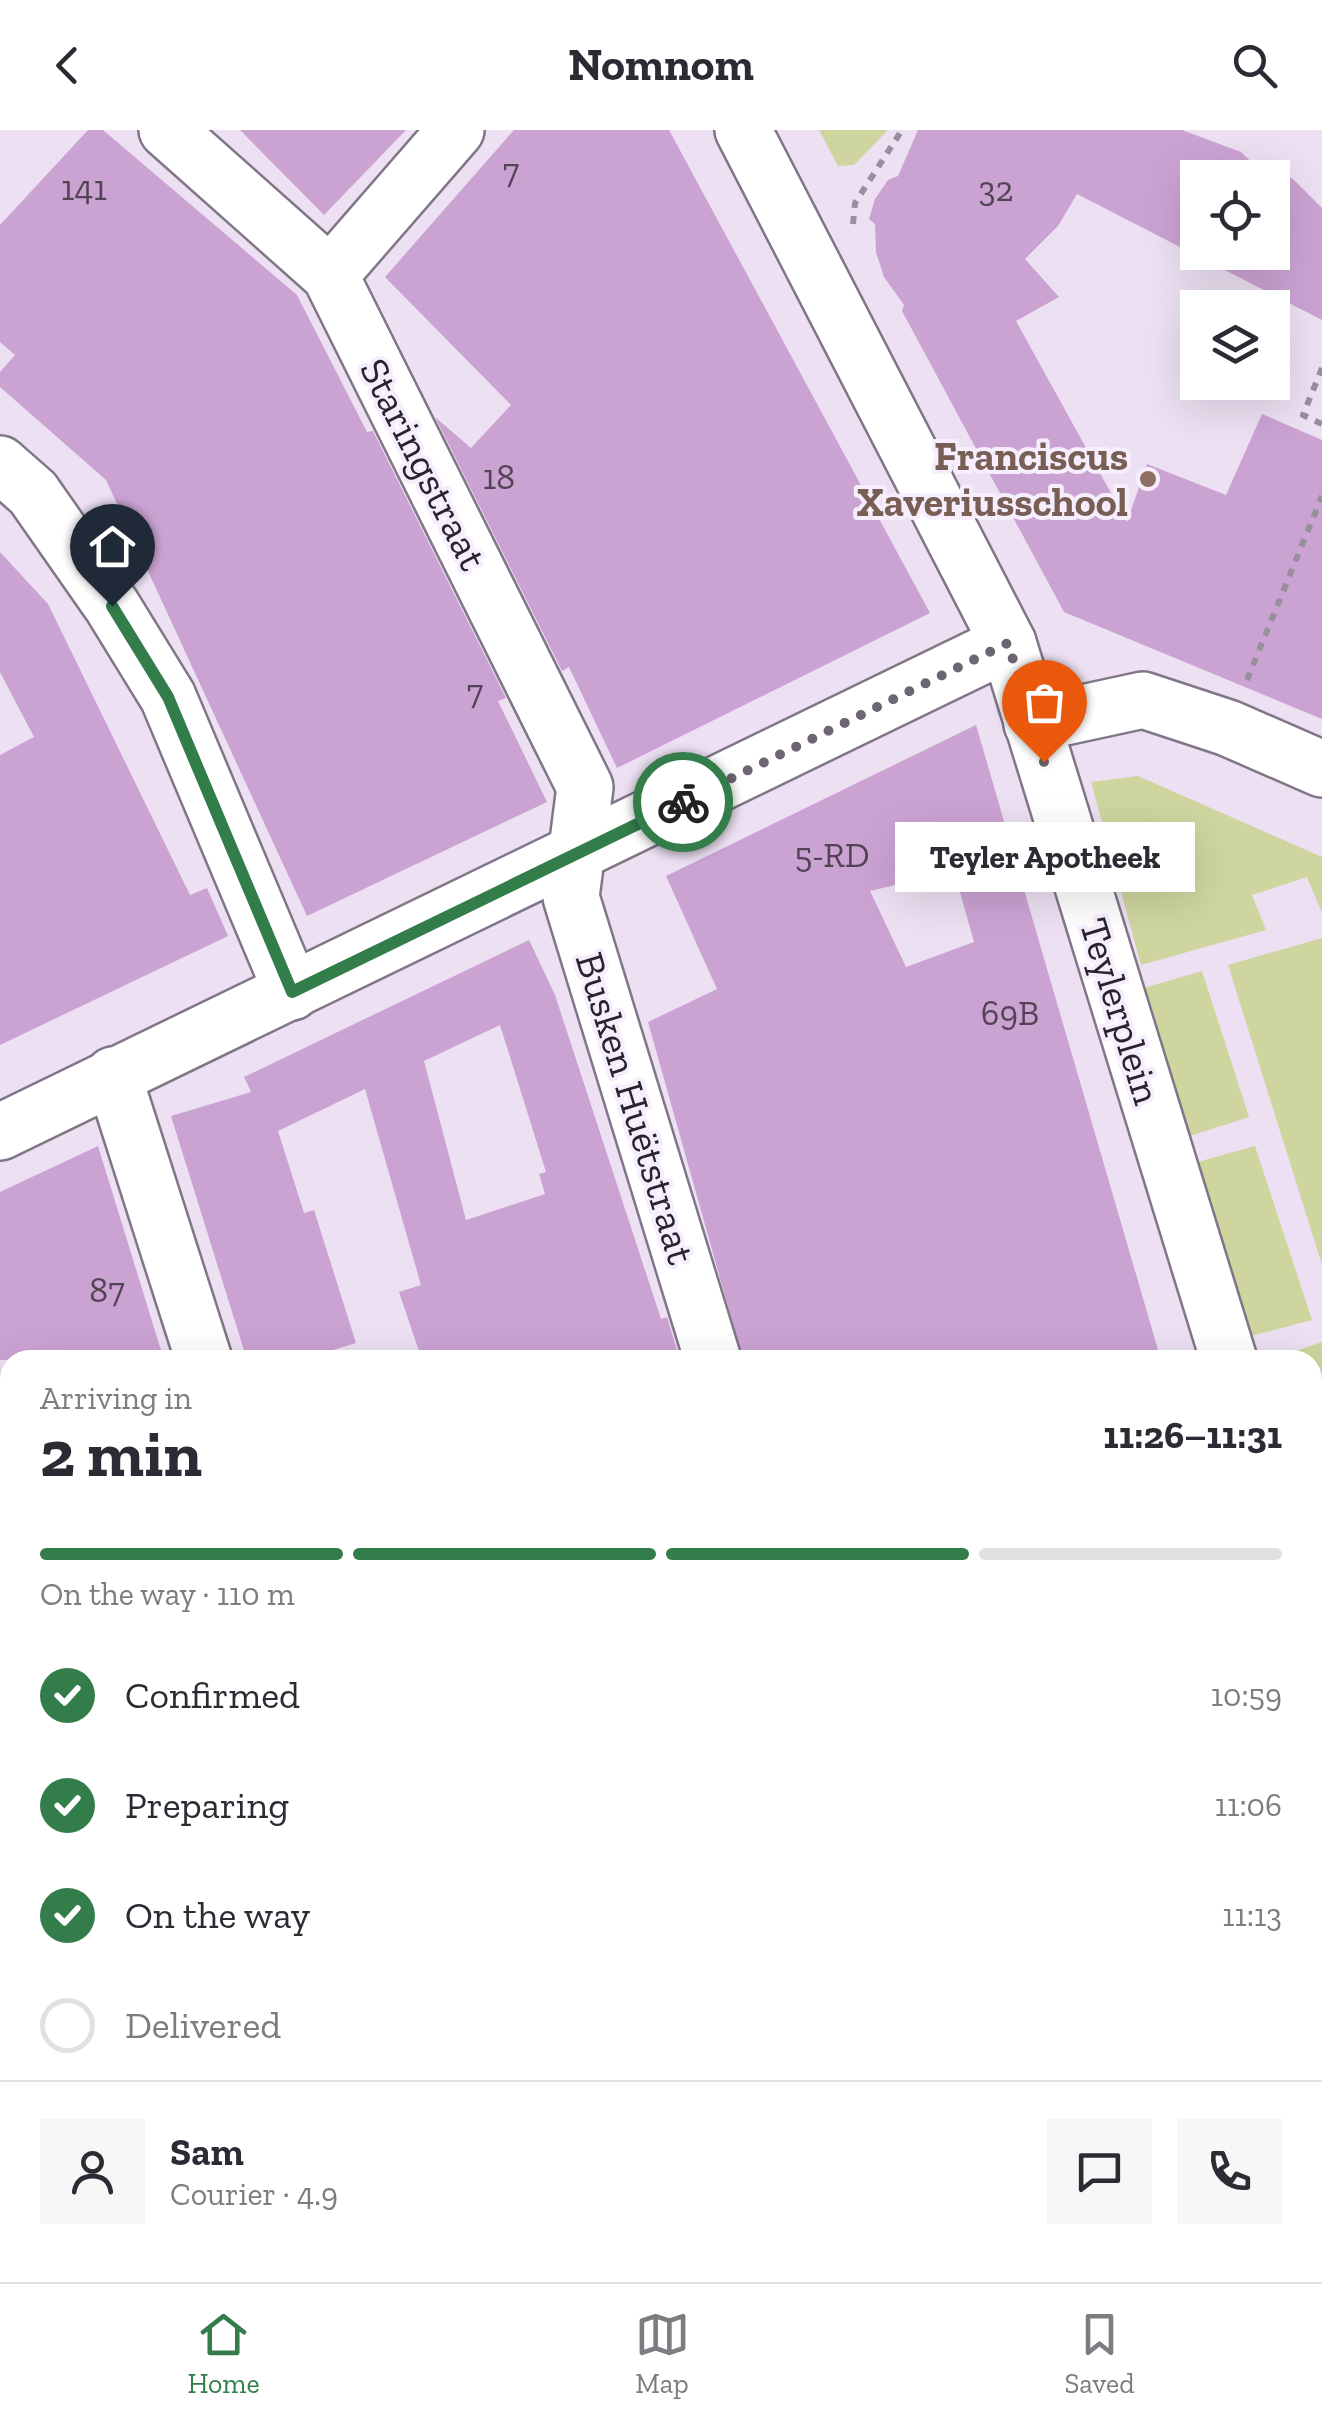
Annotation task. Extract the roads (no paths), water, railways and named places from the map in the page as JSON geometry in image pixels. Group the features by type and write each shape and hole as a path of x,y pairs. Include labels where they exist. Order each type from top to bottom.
{"street":[{"name":"Staringstraat","path":"167,130 330,275 585,787 576,854"},
{"path":"330,275 456,130"},
{"name":"Teylerplein","path":"742,130 1008,643 1226,1350"},
{"path":"0,464 33,493 112,606 168,697 292,992"},
{"path":"0,1132 1008,643"},
{"path":"1032,724 1142,700 1228,728 1322,769"},
{"name":"Busken Huëtstraat","path":"576,854 571,896 710,1350"},
{"path":"113,1076 201,1350"}],"place":[{"name":"Franciscus Xaveriusschool","path":"1148,479"},
{"name":"Teyler Apotheek","path":"1044,762"}]}
